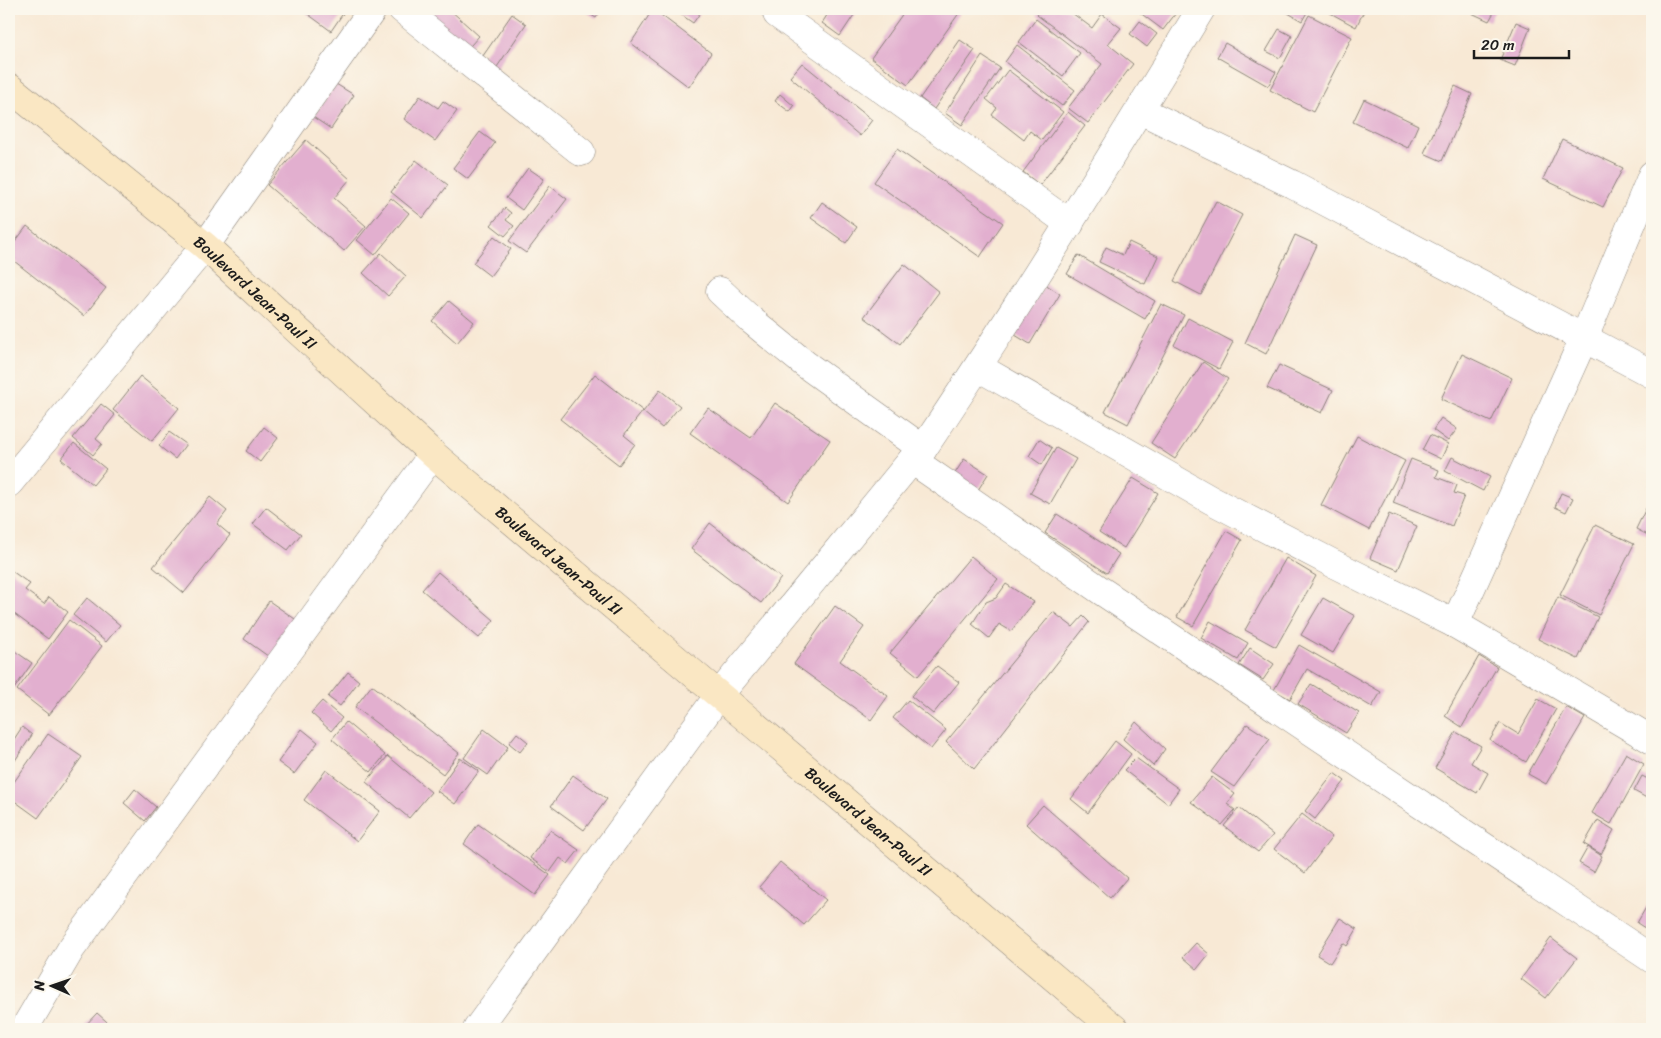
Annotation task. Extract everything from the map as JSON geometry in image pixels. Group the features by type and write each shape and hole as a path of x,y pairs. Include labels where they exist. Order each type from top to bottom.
{"main road":[{"name":"Boulevard Jean-Paul II","path":"9,87 205,246 432,454 1116,1029"}],"street":[{"path":"9,483 205,246 373,9"},
{"path":"402,9 581,152"},
{"path":"477,1029 719,696 918,455 978,367 1070,224 1201,9"},
{"path":"777,14 1070,224"},
{"path":"1140,110 1292,184 1652,374"},
{"path":"1455,624 1584,338 1652,175"},
{"path":"720,291 751,320 918,455 1104,592 1652,959"},
{"path":"978,367 1211,500 1455,624 1652,740"},
{"path":"24,1029 71,949 432,454"}],"building":[{"path":"301,9 346,9 331,31"},
{"path":"438,9 449,9 479,36 463,54 427,22"},
{"path":"582,9 602,9 596,18"},
{"path":"653,9 711,53 689,87 631,43"},
{"path":"673,9 703,9 693,23"},
{"path":"831,9 858,9 840,36 822,23"},
{"path":"906,9 962,9 908,85 871,58"},
{"path":"1042,9 1069,9 1092,28 1102,14 1121,28 1108,44 1133,64 1088,123 1068,108 1102,64 1037,15"},
{"path":"1135,9 1171,9 1176,13 1163,30"},
{"path":"1281,9 1309,9 1302,21"},
{"path":"1323,9 1365,9 1356,27"},
{"path":"1463,9 1496,9 1489,21"},
{"path":"512,14 526,24 493,73 478,63"},
{"path":"1309,15 1352,37 1313,112 1270,90"},
{"path":"1036,19 1080,53 1063,76 1019,42"},
{"path":"1140,21 1157,34 1147,47 1130,34"},
{"path":"1516,22 1530,28 1515,66 1500,60"},
{"path":"1279,29 1292,36 1280,58 1266,51"},
{"path":"960,40 975,50 934,109 920,98"},
{"path":"1225,43 1276,72 1268,86 1217,57"},
{"path":"1017,45 1075,90 1062,106 1005,62"},
{"path":"982,56 1000,68 962,125 945,113"},
{"path":"802,63 872,120 860,136 790,77"},
{"path":"1008,70 1063,112 1042,140 1030,131 1024,140 992,115 997,108 986,99"},
{"path":"336,84 354,95 331,129 313,117"},
{"path":"1455,86 1472,94 1442,161 1424,153"},
{"path":"780,94 794,106 790,112 775,101"},
{"path":"420,96 438,108 443,101 457,111 435,141 404,119"},
{"path":"1364,99 1418,125 1408,148 1353,122"},
{"path":"1068,112 1085,126 1040,185 1023,172"},
{"path":"480,132 495,143 468,179 453,168"},
{"path":"1562,139 1623,168 1603,207 1543,179"},
{"path":"306,140 350,179 334,198 366,226 344,251 267,185"},
{"path":"897,149 1003,223 980,257 874,182"},
{"path":"416,160 448,185 423,218 391,192"},
{"path":"528,168 544,179 522,210 506,198"},
{"path":"550,186 567,199 526,253 509,241"},
{"path":"391,198 409,213 375,255 357,240"},
{"path":"1216,201 1242,215 1201,295 1174,281"},
{"path":"822,202 857,227 846,243 811,218"},
{"path":"505,208 511,213 506,220 514,226 505,236 491,225"},
{"path":"27,226 106,288 84,316 9,257 9,250"},
{"path":"1295,235 1317,245 1266,354 1245,343"},
{"path":"494,236 511,249 490,276 473,263"},
{"path":"1129,242 1158,256 1145,284 1099,262 1106,247 1123,255"},
{"path":"381,253 406,276 388,296 363,273"},
{"path":"1078,255 1155,301 1145,319 1067,274"},
{"path":"904,264 939,292 900,344 864,317"},
{"path":"1045,284 1060,294 1030,344 1015,335"},
{"path":"449,301 474,322 457,343 432,321"},
{"path":"1161,304 1184,315 1128,424 1105,412"},
{"path":"1188,318 1233,342 1219,369 1174,345"},
{"path":"1462,354 1512,378 1491,422 1441,399"},
{"path":"1203,362 1228,379 1175,459 1151,443"},
{"path":"1279,365 1333,390 1322,413 1267,388"},
{"path":"595,374 643,411 624,435 635,444 619,465 560,419"},
{"path":"140,376 179,408 152,441 113,410"},
{"path":"660,390 680,406 662,428 643,412"},
{"path":"775,403 830,440 788,502 690,433 708,408 751,438"},
{"path":"101,404 115,415 96,439 102,444 93,455 73,438"},
{"path":"1441,418 1457,429 1448,441 1433,430"},
{"path":"264,427 278,438 260,462 246,451"},
{"path":"169,432 186,444 175,459 159,446"},
{"path":"1430,435 1448,444 1441,459 1422,450"},
{"path":"1357,436 1405,461 1369,530 1321,505"},
{"path":"1039,439 1052,448 1042,465 1029,456"},
{"path":"74,443 106,469 93,485 61,459"},
{"path":"1056,448 1076,459 1050,504 1030,493"},
{"path":"1452,457 1490,477 1483,491 1445,471"},
{"path":"964,459 988,474 978,490 954,475"},
{"path":"1411,459 1439,470 1436,477 1457,485 1454,493 1464,496 1452,526 1393,503"},
{"path":"1133,478 1158,493 1124,548 1099,532"},
{"path":"1561,493 1573,498 1566,512 1555,507"},
{"path":"1652,496 1652,537 1636,529"},
{"path":"210,497 227,511 217,524 230,535 184,593 153,567"},
{"path":"266,507 301,534 288,550 253,524"},
{"path":"1057,514 1119,554 1107,573 1045,533"},
{"path":"1389,514 1417,526 1398,570 1370,558"},
{"path":"710,523 781,578 761,603 691,549"},
{"path":"1595,525 1634,544 1599,615 1560,595"},
{"path":"1226,531 1242,540 1193,626 1177,617"},
{"path":"971,556 998,579 918,676 890,653"},
{"path":"1286,558 1316,576 1276,647 1245,630"},
{"path":"9,569 30,584 25,590 44,604 49,597 68,612 48,639 9,610"},
{"path":"438,572 494,620 479,638 422,590"},
{"path":"1006,584 1034,602 1011,631 999,624 989,638 972,624 986,602 996,598"},
{"path":"1558,597 1598,617 1578,659 1538,639"},
{"path":"87,598 120,625 106,642 73,615"},
{"path":"1323,598 1355,616 1333,653 1301,635"},
{"path":"269,601 298,621 272,659 244,639"},
{"path":"835,606 864,627 840,661 888,696 871,720 794,664"},
{"path":"1053,612 1073,627 1083,616 1089,622 974,769 946,742"},
{"path":"69,620 102,646 49,715 17,690"},
{"path":"1210,621 1248,643 1238,660 1201,638"},
{"path":"1299,645 1381,692 1372,707 1307,669 1290,699 1274,690"},
{"path":"9,647 32,663 14,689 9,686"},
{"path":"1250,648 1274,664 1263,680 1239,665"},
{"path":"1479,656 1497,667 1462,727 1445,716"},
{"path":"937,666 959,682 933,714 911,696"},
{"path":"348,672 359,681 340,706 328,697"},
{"path":"1311,684 1359,713 1346,733 1298,704"},
{"path":"372,685 459,753 443,774 355,707"},
{"path":"1538,699 1556,709 1526,762 1490,740 1500,723 1518,734"},
{"path":"908,700 946,730 931,749 893,718"},
{"path":"322,701 342,718 331,731 311,713"},
{"path":"1566,707 1585,718 1546,784 1528,774"},
{"path":"346,722 385,755 371,772 332,739"},
{"path":"1136,722 1165,749 1153,766 1123,739"},
{"path":"1247,724 1270,739 1234,787 1211,772"},
{"path":"22,727 32,735 12,765 9,763 9,747"},
{"path":"302,729 318,742 294,774 278,762"},
{"path":"484,729 508,747 488,775 464,758"},
{"path":"1456,732 1481,746 1471,763 1488,773 1477,793 1435,768"},
{"path":"517,733 528,742 520,752 509,743"},
{"path":"48,734 82,757 38,818 9,797 9,789"},
{"path":"1115,741 1131,754 1088,813 1071,799"},
{"path":"1626,753 1644,764 1611,824 1592,813"},
{"path":"388,756 431,792 409,818 366,782"},
{"path":"460,758 479,771 455,804 437,791"},
{"path":"1136,758 1179,789 1168,804 1124,770"},
{"path":"326,770 380,811 357,841 304,800"},
{"path":"1334,773 1345,781 1315,819 1305,811"},
{"path":"573,775 607,799 584,830 551,806"},
{"path":"1642,776 1652,781 1652,801 1634,791"},
{"path":"1212,777 1235,794 1227,804 1235,810 1222,825 1191,802"},
{"path":"135,789 156,807 145,821 124,803"},
{"path":"1043,805 1127,878 1110,898 1026,824"},
{"path":"1239,808 1273,835 1258,852 1224,826"},
{"path":"1302,814 1332,837 1305,873 1274,849"},
{"path":"1598,820 1614,830 1601,854 1584,844"},
{"path":"478,824 550,875 535,895 464,844"},
{"path":"550,830 579,850 568,864 560,858 550,872 530,858"},
{"path":"1588,847 1602,856 1594,872 1579,863"},
{"path":"780,862 826,900 804,925 759,887"},
{"path":"1648,904 1652,906 1651,932 1637,923"},
{"path":"1340,918 1357,929 1347,946 1343,943 1330,963 1317,955"},
{"path":"1551,938 1577,958 1546,998 1521,979"},
{"path":"1196,943 1209,954 1197,969 1183,957"},
{"path":"97,1013 115,1029 82,1029"}]}
